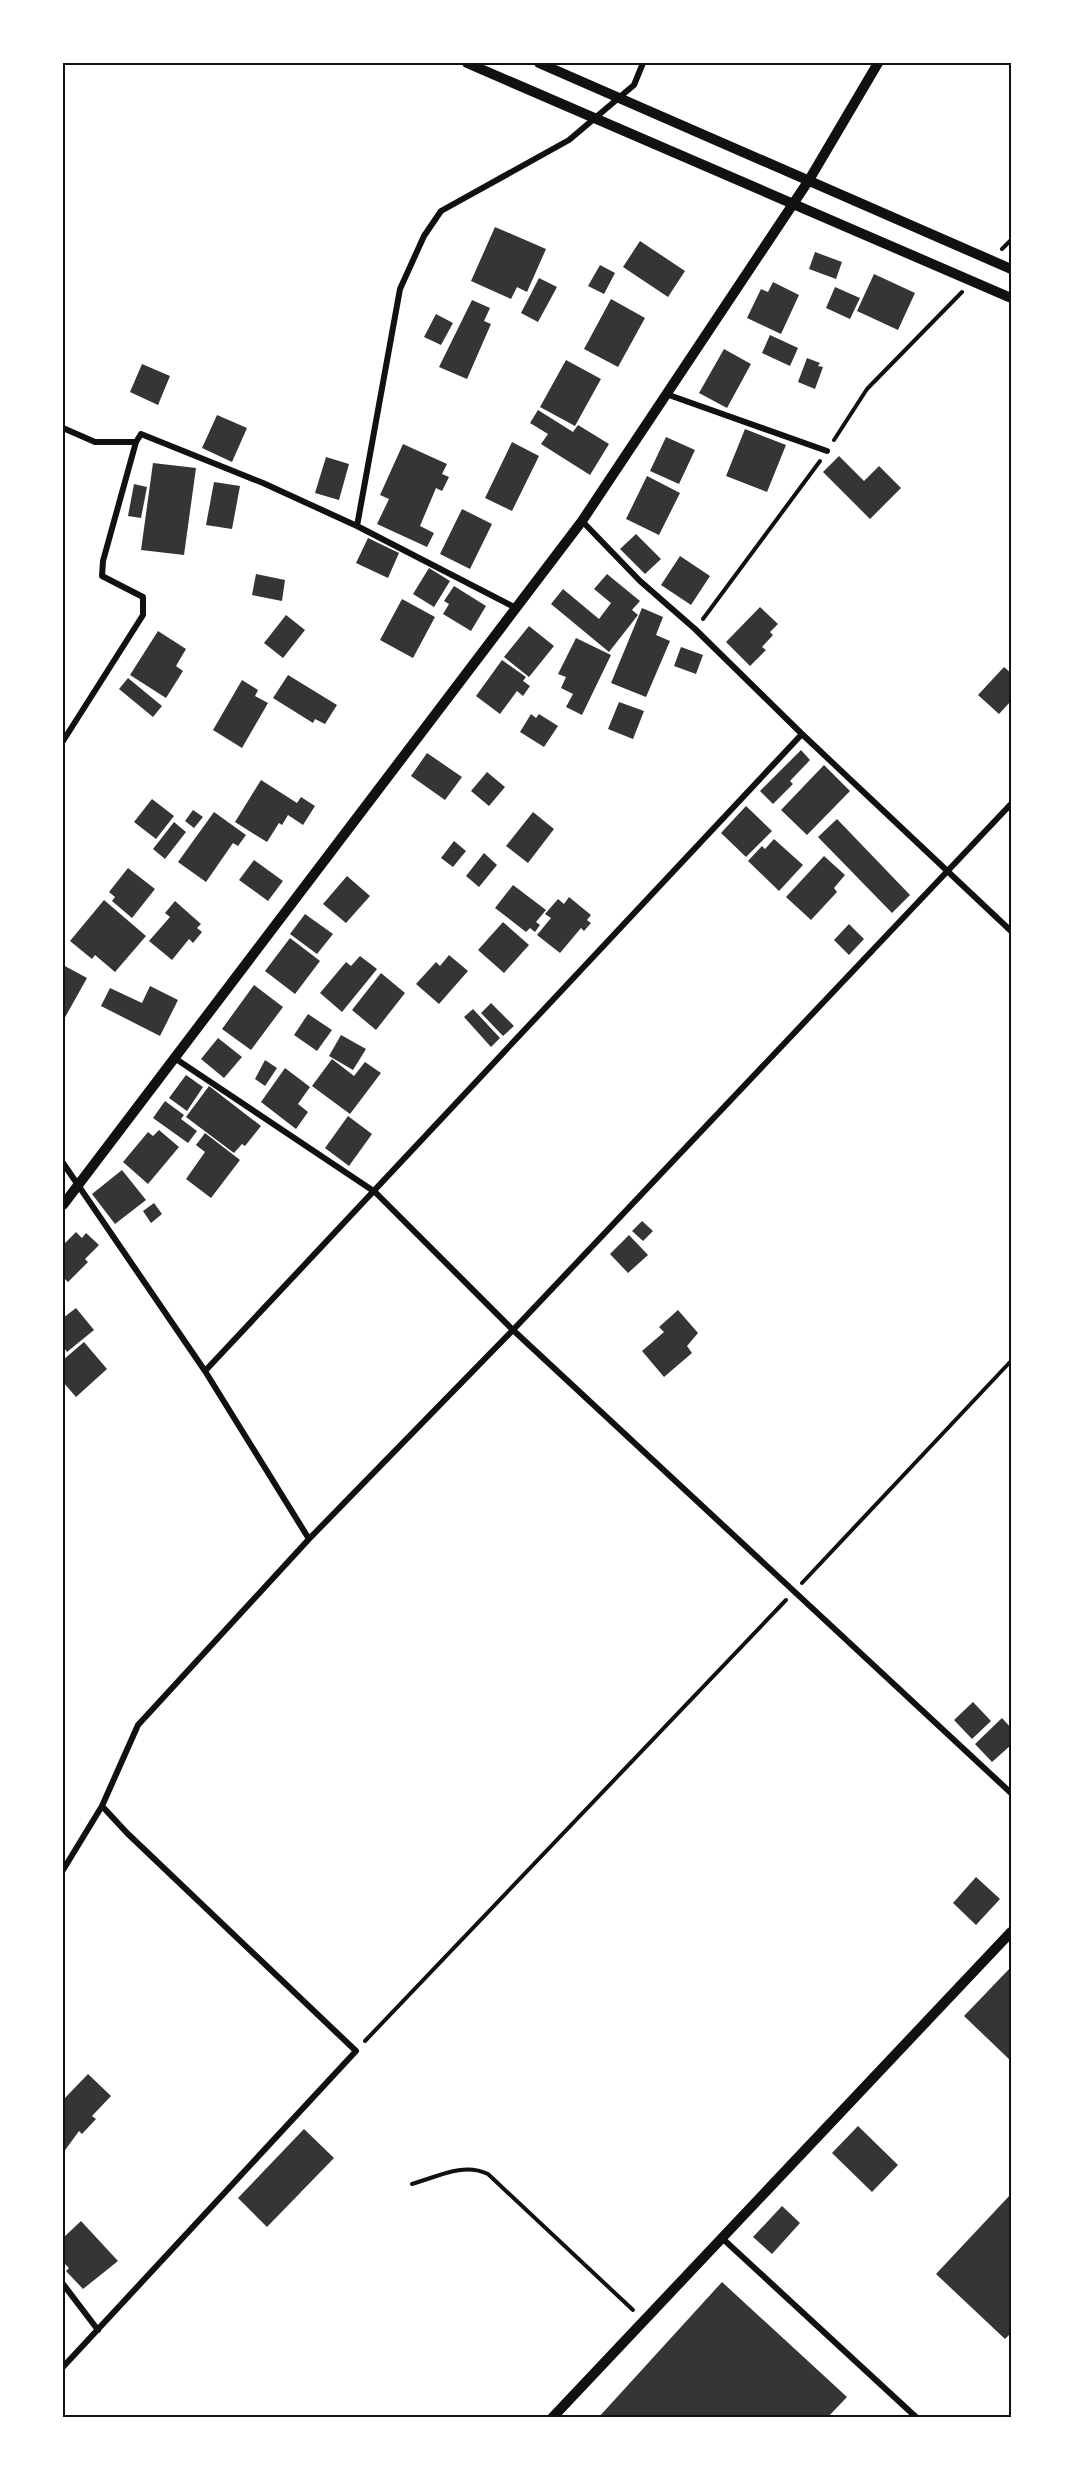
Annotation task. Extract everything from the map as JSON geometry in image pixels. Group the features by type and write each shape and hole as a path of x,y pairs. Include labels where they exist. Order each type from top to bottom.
{"street":[{"path":"467,63 591,119 1011,298"},
{"path":"539,63 1011,269"},
{"path":"357,526 400,289 424,236 441,211 569,140 591,119 634,85 643,63"},
{"path":"63,1205 514,607 582,521 809,180 878,63"},
{"path":"666,394 827,451"},
{"path":"63,428 95,442 136,442"},
{"path":"63,741 143,615 143,597 102,576 103,561 136,442 141,434 263,483 357,526 514,607"},
{"path":"582,521 640,581 695,629 802,734 1011,930"},
{"path":"205,1371 802,734"},
{"path":"63,1870 102,1806 138,1725 309,1539 513,1330 1011,804"},
{"path":"173,1057 375,1192 513,1330 1011,1793"},
{"path":"63,1163 205,1371 309,1539"},
{"path":"63,2367 356,2051 127,1833 102,1806"},
{"path":"552,2418 1011,1932"},
{"path":"722,2238 917,2418"},
{"path":"63,2284 98,2330"}],"path":[{"path":"356,2051 1011,1361"},
{"path":"412,2184 462,2169 480,2170 488,2174 500,2182 644,2321"}],"building":[{"path":"495,227 546,249 527,292 517,287 511,299 471,281"},
{"path":"640,241 685,271 668,297 623,267"},
{"path":"815,252 842,262 836,279 809,269"},
{"path":"600,265 615,273 604,294 588,286"},
{"path":"874,274 915,293 898,330 857,311"},
{"path":"539,278 557,287 538,322 521,313"},
{"path":"773,282 799,295 781,334 747,318 761,289 768,292"},
{"path":"835,287 860,298 850,319 826,308"},
{"path":"611,299 645,318 618,367 584,349"},
{"path":"472,300 490,308 484,321 491,324 467,379 439,367"},
{"path":"436,314 453,323 441,345 424,337"},
{"path":"770,335 798,348 790,366 762,353"},
{"path":"724,349 751,364 727,408 699,393"},
{"path":"807,358 820,363 818,366 823,367 815,389 798,382"},
{"path":"566,360 601,379 575,426 540,407"},
{"path":"142,364 170,376 158,405 130,392"},
{"path":"538,410 573,432 578,425 609,444 590,475 541,444 548,434 530,423"},
{"path":"217,415 247,428 232,462 202,448"},
{"path":"745,429 786,445 767,492 726,476"},
{"path":"666,437 695,450 679,484 650,471"},
{"path":"512,442 539,456 512,511 485,498"},
{"path":"403,444 447,464 442,474 449,477 442,491 436,488 420,526 434,533 427,547 377,524 389,499 380,495"},
{"path":"839,456 864,481 879,466 901,488 870,519 823,472"},
{"path":"326,457 349,464 339,500 315,493"},
{"path":"153,463 196,468 184,555 141,550"},
{"path":"647,476 680,493 659,535 626,519"},
{"path":"214,482 240,486 232,529 206,525"},
{"path":"134,484 147,487 141,518 128,516"},
{"path":"462,509 492,524 470,569 440,554"},
{"path":"636,534 661,559 645,574 620,549"},
{"path":"368,538 399,553 388,578 356,563"},
{"path":"680,556 710,576 691,605 661,585"},
{"path":"429,568 450,581 434,607 413,594"},
{"path":"256,574 285,580 282,601 252,595"},
{"path":"607,574 640,601 632,610 638,615 609,652 551,604 563,589 599,619 611,603 594,589"},
{"path":"454,586 486,606 471,631 443,614 449,604 444,601"},
{"path":"402,599 435,617 413,658 380,640"},
{"path":"760,607 778,624 770,632 773,635 762,647 766,650 750,666 726,642"},
{"path":"642,608 663,617 656,635 670,641 646,697 611,683"},
{"path":"286,615 305,630 283,658 264,643"},
{"path":"529,626 554,646 529,677 504,657"},
{"path":"158,631 186,649 176,666 183,671 166,698 130,675"},
{"path":"576,638 611,655 582,715 566,707 573,694 561,688 566,677 558,674"},
{"path":"681,647 703,655 696,674 674,666"},
{"path":"502,660 526,677 523,681 530,686 523,696 517,691 500,714 476,696"},
{"path":"1004,667 1011,673 1011,701 999,714 978,695"},
{"path":"288,675 337,705 325,724 315,719 313,723 273,698"},
{"path":"128,678 162,706 153,717 119,689"},
{"path":"242,680 258,690 255,696 268,703 242,748 213,730"},
{"path":"619,702 644,711 633,739 608,729"},
{"path":"531,714 536,718 539,714 558,726 544,747 520,732"},
{"path":"801,750 810,760 790,781 793,784 773,804 760,791"},
{"path":"427,753 462,777 445,800 411,776"},
{"path":"824,765 850,791 807,835 781,810"},
{"path":"487,772 505,787 489,806 471,791"},
{"path":"261,780 297,803 301,797 315,806 303,825 288,815 282,825 279,823 267,842 235,822"},
{"path":"152,799 174,816 156,839 134,822"},
{"path":"746,806 772,831 746,857 721,833"},
{"path":"193,810 203,817 194,828 185,821"},
{"path":"214,812 246,835 238,846 233,843 206,882 178,862"},
{"path":"533,812 554,829 528,863 506,846"},
{"path":"837,819 910,895 892,913 818,837"},
{"path":"174,822 186,832 165,859 153,849"},
{"path":"774,839 803,865 779,891 748,861 762,846 765,849"},
{"path":"454,841 466,851 453,867 441,858"},
{"path":"484,853 497,865 479,887 466,876"},
{"path":"824,856 845,875 834,888 837,892 811,920 786,897"},
{"path":"254,860 283,881 268,901 239,880"},
{"path":"128,868 155,889 132,918 112,901 115,897 109,892"},
{"path":"347,876 370,896 346,923 323,904"},
{"path":"513,885 546,910 536,922 540,925 535,932 530,928 526,932 495,908"},
{"path":"569,897 591,915 587,920 591,923 584,931 581,928 560,953 537,935 551,918 545,914 558,899 564,904"},
{"path":"104,900 146,936 115,972 95,955 92,959 70,941"},
{"path":"175,901 201,924 197,928 202,932 193,943 189,939 172,960 149,941 170,917 165,913"},
{"path":"305,914 333,934 317,954 290,934"},
{"path":"503,922 529,945 504,973 478,950"},
{"path":"849,924 864,939 849,955 834,940"},
{"path":"290,938 320,961 295,994 265,971"},
{"path":"449,955 468,971 439,1004 416,984 436,962 440,966"},
{"path":"360,956 377,969 342,1012 320,993 346,962 351,966"},
{"path":"63,965 87,978 63,1021"},
{"path":"381,973 405,993 376,1030 352,1010"},
{"path":"254,985 283,1007 251,1050 222,1029"},
{"path":"150,986 178,1000 160,1036 101,1006 110,988 142,1003"},
{"path":"491,1003 514,1026 503,1036 481,1013"},
{"path":"473,1009 500,1038 491,1047 464,1017"},
{"path":"308,1014 332,1030 317,1051 294,1035"},
{"path":"341,1035 366,1049 353,1070 329,1056"},
{"path":"218,1038 242,1057 224,1078 201,1059"},
{"path":"332,1059 354,1076 365,1062 381,1073 350,1114 312,1086"},
{"path":"265,1060 277,1068 265,1086 255,1079"},
{"path":"285,1068 310,1087 298,1104 308,1112 296,1129 261,1102"},
{"path":"186,1075 203,1087 187,1111 169,1098"},
{"path":"209,1086 261,1126 245,1146 242,1144 234,1153 186,1117"},
{"path":"165,1101 184,1115 181,1119 197,1131 188,1143 153,1118"},
{"path":"348,1116 372,1134 349,1166 325,1148"},
{"path":"159,1130 179,1147 148,1184 123,1162 148,1132 153,1136"},
{"path":"205,1133 240,1160 211,1198 186,1179 205,1152 196,1145"},
{"path":"122,1170 146,1200 115,1224 92,1194"},
{"path":"154,1203 162,1214 151,1223 143,1211"},
{"path":"642,1221 653,1231 643,1241 632,1231"},
{"path":"76,1232 82,1238 86,1233 99,1245 85,1259 88,1262 68,1282 63,1277 63,1245"},
{"path":"629,1235 648,1255 628,1273 610,1254"},
{"path":"76,1308 94,1330 67,1352 63,1346 63,1318"},
{"path":"678,1310 698,1333 687,1346 692,1353 664,1377 642,1351 664,1332 659,1327"},
{"path":"84,1342 107,1369 76,1397 63,1382 63,1360"},
{"path":"973,1702 991,1721 972,1739 954,1720"},
{"path":"1002,1718 1011,1728 1011,1745 992,1762 975,1744"},
{"path":"976,1877 1000,1899 976,1925 953,1903"},
{"path":"1011,1967 1011,2061 964,2016"},
{"path":"88,2074 111,2096 92,2116 96,2119 82,2134 79,2131 63,2153 63,2100"},
{"path":"858,2126 898,2165 872,2192 832,2153"},
{"path":"304,2129 334,2158 267,2227 238,2198"},
{"path":"1011,2194 1011,2333 1005,2339 936,2274"},
{"path":"782,2206 800,2223 772,2254 753,2237"},
{"path":"81,2221 118,2261 83,2289 66,2271 69,2268 63,2262 63,2238"},
{"path":"722,2282 847,2397 827,2418 598,2418"}]}
